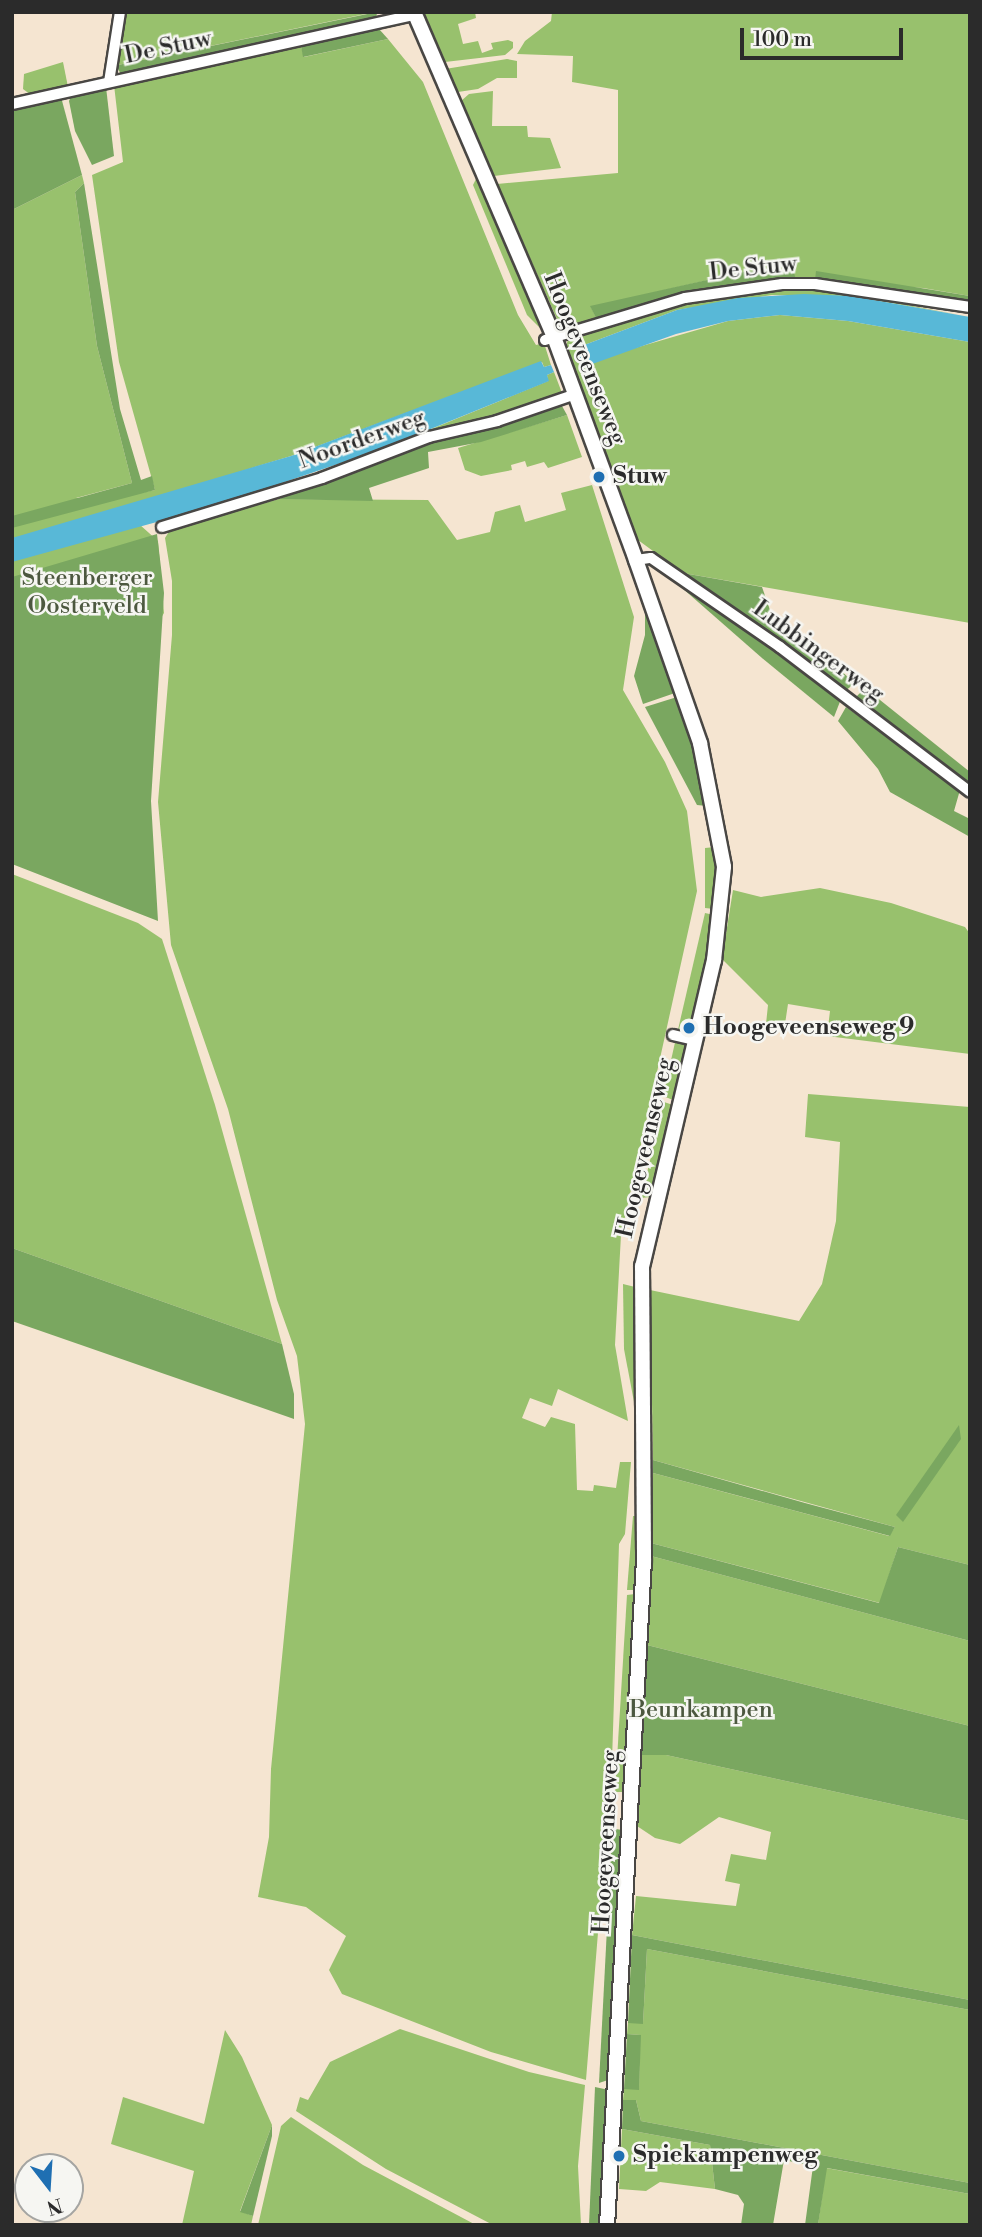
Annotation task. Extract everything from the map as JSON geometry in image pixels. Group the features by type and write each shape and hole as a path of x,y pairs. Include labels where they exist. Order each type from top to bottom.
{"main road":[{"name":"Hoogeveenseweg","path":"415,14 549,339 576,394 700,743 722,844 721,923 642,1266 644,1560 607,2225"}],"street":[{"path":"109,82 120,12"},
{"name":"De Stuw","path":"12,104 415,14"},
{"name":"De Stuw","path":"549,339 695,296 782,284 815,284 970,307"},
{"name":"Noorderweg","path":"162,527 322,478 429,437 497,421 576,394"},
{"name":"Lubbingerweg","path":"636,560 650,558 780,647 970,792"},
{"path":"673,1035 695,1040"}],"green space":[{"path":"126,12 375,12 118,65"},
{"path":"377,12 376,21 122,76 118,69 118,65"},
{"path":"420,12 475,12 476,18 458,24 463,44 478,41 482,53 493,49 491,43 508,40 513,42 513,48 505,55 445,62"},
{"path":"552,12 970,12 970,296 923,288 796,280 786,263 780,270 743,272 591,307 597,320 561,328 497,184 618,173 618,90 572,82 573,56 517,54 525,41 551,21"},
{"path":"379,29 388,39 303,57 301,46"},
{"path":"388,39 423,82 518,315 536,345 544,343 551,365 544,367 542,362 291,456 121,508 158,541 164,613 12,864 12,210 82,175 84,183 75,192 97,346 132,483 76,498 111,499 155,490 119,362 92,175 123,162 114,85 301,46 304,57"},
{"path":"507,59 517,61 517,78 497,78 478,89 458,92 445,69"},
{"path":"63,62 68,87 31,95 23,89 24,74"},
{"path":"106,87 114,156 92,165 75,131 69,101 72,94"},
{"path":"493,91 492,126 527,126 528,137 550,138 561,168 494,176 461,101 469,94"},
{"path":"61,97 82,175 12,210 12,110"},
{"path":"476,179 481,180 544,332 527,315 473,185"},
{"path":"84,183 120,409 141,480 152,476 155,490 12,528 12,516 132,483 97,346 75,192"},
{"path":"791,262 796,280 682,293 597,320 590,306 743,272 780,270"},
{"path":"816,271 970,296 970,305 815,280"},
{"path":"815,287 959,315 851,296 772,295 677,310 579,347 635,348 728,321 780,315 848,321 970,342 970,623 683,573 638,540 564,351 568,340 718,294"},
{"path":"554,372 562,393 497,417 429,430 548,381 547,375"},
{"path":"554,405 562,406 567,415 481,442 428,452 429,468 369,488 373,501 279,499 422,443"},
{"path":"567,415 582,457 548,468 544,462 527,467 525,461 511,465 512,470 481,476 465,470 458,448"},
{"path":"592,485 634,617 623,690 665,762 687,811 697,891 621,1235 615,1345 628,1421 558,1389 552,1406 530,1398 522,1418 545,1427 551,1417 575,1424 577,1490 593,1491 594,1485 616,1488 620,1462 631,1462 625,1534 619,1544 612,1761 586,2080 491,2052 342,1994 329,1970 346,1936 306,1907 258,1897 269,1837 271,1769 305,1424 297,1356 277,1300 228,1109 171,945 158,802 172,635 172,581 165,538 170,530 279,499 428,500 457,540 490,532 495,512 520,505 525,522 566,510 561,493"},
{"name":"Steenberger Oosterveld","path":"157,534 164,593 151,801 158,921 12,864 12,577"},
{"path":"657,566 841,699 834,717 762,658"},
{"path":"683,573 762,587 770,610 855,683 844,692"},
{"path":"645,610 675,693 643,704 634,676 645,635"},
{"path":"865,688 970,772 970,786 854,699"},
{"path":"677,697 710,804 707,806 697,805 645,707"},
{"path":"846,707 960,790 954,811 970,819 970,837 890,792 878,769 838,721"},
{"path":"715,847 718,869 714,909 705,908 705,848"},
{"path":"12,874 138,923 162,939 215,1105 282,1344 12,1248"},
{"path":"820,888 891,903 965,927 970,934 970,1054 827,1036 830,1011 788,1004 785,1024 766,1024 768,1005 722,959 733,890 761,897"},
{"path":"705,913 714,915 713,933 690,1034 677,1034"},
{"path":"676,1038 687,1044 673,1100 663,1096"},
{"path":"808,1094 970,1107 970,1565 898,1547 880,1603 651,1543 653,1473 889,1536 895,1527 653,1460 650,1290 799,1321 822,1284 836,1221 840,1142 805,1137"},
{"path":"664,1102 673,1105 650,1197 641,1198"},
{"path":"12,1248 282,1344 294,1394 294,1419 12,1321"},
{"path":"623,1284 635,1287 638,1423 624,1349"},
{"path":"959,1425 961,1439 903,1522 896,1515"},
{"path":"653,1460 895,1527 890,1536 653,1473"},
{"path":"633,1516 639,1516 635,1590 627,1590"},
{"path":"651,1543 879,1603 898,1547 970,1565 970,1641 651,1556"},
{"path":"651,1556 970,1641 970,1726 647,1645"},
{"path":"635,1594 626,1792 615,1792 627,1595"},
{"name":"Beunkampen","path":"647,1645 970,1726 970,1821 666,1755 641,1755"},
{"path":"641,1755 666,1755 970,1821 970,2000 632,1935 636,1896 736,1906 740,1884 725,1881 731,1854 766,1860 771,1832 719,1817 680,1844 655,1838 637,1826"},
{"path":"622,1830 611,2079 599,2083 612,1831"},
{"path":"632,1935 970,2000 970,2010 647,1949 643,2024 628,2023"},
{"path":"647,1949 970,2010 970,2183 641,2121 636,2100 623,2100 624,2089 639,2089 640,2035 627,2034 628,2023 643,2023"},
{"path":"400,2029 529,2072 585,2085 578,2166 581,2225 493,2225 386,2169 296,2111 300,2097 308,2100 330,2062"},
{"path":"225,2030 242,2057 272,2125 240,2211 253,2216 251,2225 182,2225 194,2171 111,2144 123,2097 204,2124"},
{"path":"627,2034 641,2035 639,2090 624,2089"},
{"path":"595,2087 609,2090 603,2225 589,2225"},
{"path":"623,2100 636,2100 641,2121 970,2183 970,2194 827,2168 818,2225 805,2225 813,2166 784,2160 773,2225 741,2225 744,2204 738,2195 715,2189 710,2145 622,2129"},
{"path":"291,2117 363,2165 476,2225 258,2225 281,2126"},
{"path":"272,2125 272,2136 253,2216 240,2212"},
{"path":"622,2129 710,2145 715,2189 660,2182 646,2191 619,2189"},
{"path":"826,2168 970,2194 970,2225 818,2225"}],"water":[{"path":"804,294 851,296 970,317 970,342 848,321 780,315 728,321 676,334 584,367 575,360 579,347 677,310 738,298"},
{"path":"541,361 544,367 551,365 554,372 547,375 549,381 379,450 211,507 12,562 12,538 291,456"}],"place":[{"name":"Stuw","path":"599,477"},
{"name":"Hoogeveenseweg 9","path":"689,1028"},
{"name":"Spiekampenweg","path":"619,2156"}]}
